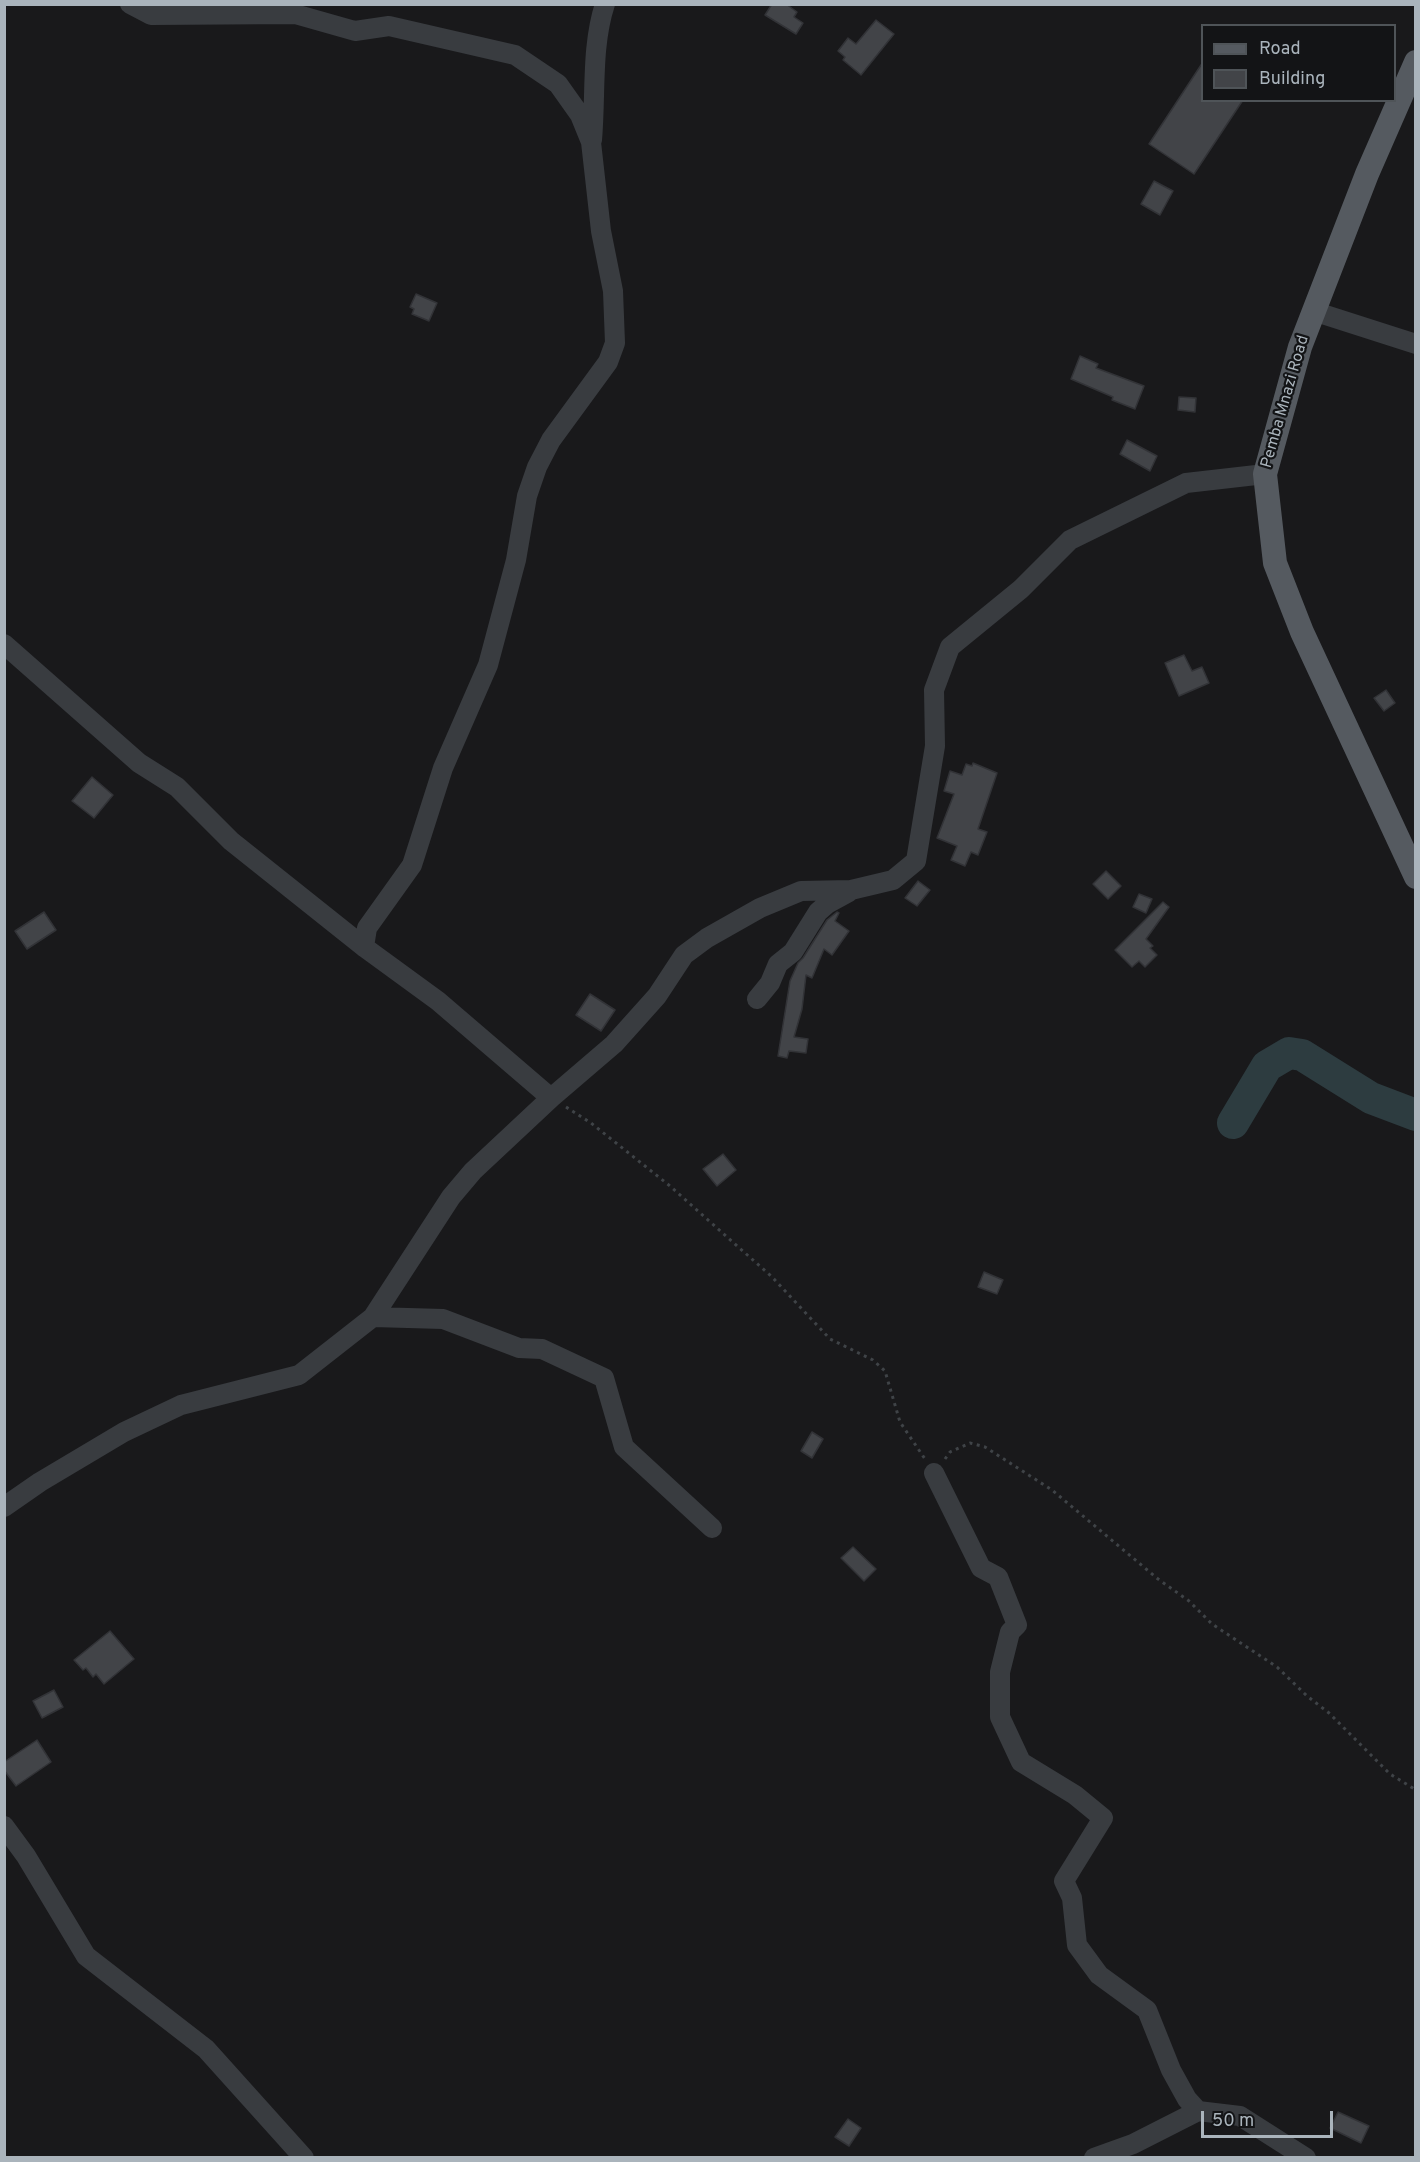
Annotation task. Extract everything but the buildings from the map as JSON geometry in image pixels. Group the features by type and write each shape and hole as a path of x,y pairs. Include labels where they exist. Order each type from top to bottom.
{"main road":[{"name":"Pemba Mnazi Road","path":"1416,62 1367,174 1313,311 1300,347 1264,474 1275,563 1302,632 1416,877"}],"street":[{"path":"130,4 151,15 295,14 355,31 389,26 515,55 558,84 580,115 591,142"},
{"path":"364,947 367,928 412,865 443,768 488,665 516,560 527,496 537,467 551,440 608,362 615,343 612,291 601,231 591,142 600,19 605,4"},
{"path":"1313,311 1416,344"},
{"path":"4,1507 40,1482 124,1432 181,1405 299,1375 373,1317 451,1197 473,1171 550,1098 614,1044 657,996 684,955 760,908 801,891 851,890 893,880 916,861 935,746 934,690 950,647 1021,589 1070,540 1186,483 1264,474"},
{"path":"4,644 139,762 177,787 231,841 364,947 438,1001 550,1098"},
{"path":"757,999 770,982 778,964 793,952 819,912 827,904 851,890"},
{"path":"373,1317 443,1319 519,1348 542,1349 604,1378 624,1447 712,1527"},
{"path":"934,1473 981,1568 998,1577 1017,1624 1010,1632 1000,1672 1000,1717 1021,1762 1074,1795 1103,1818 1064,1881 1072,1898 1077,1946 1099,1975 1147,2010 1171,2070 1187,2098 1198,2111"},
{"path":"4,1826 26,1856 86,1956 206,2049 304,2157"},
{"path":"1094,2157 1133,2145 1198,2111 1240,2116 1306,2157"}],"path":[{"path":"550,1098 591,1123 670,1186 772,1277 830,1339 873,1360 885,1371 900,1422 934,1473 951,1452 970,1443 985,1447 1052,1490 1158,1580 1189,1601 1212,1624 1277,1667 1307,1696 1329,1713 1390,1774 1416,1790"}],"waterway":[{"path":"1233,1123 1267,1066 1289,1053 1302,1055 1371,1098 1416,1115"}]}
